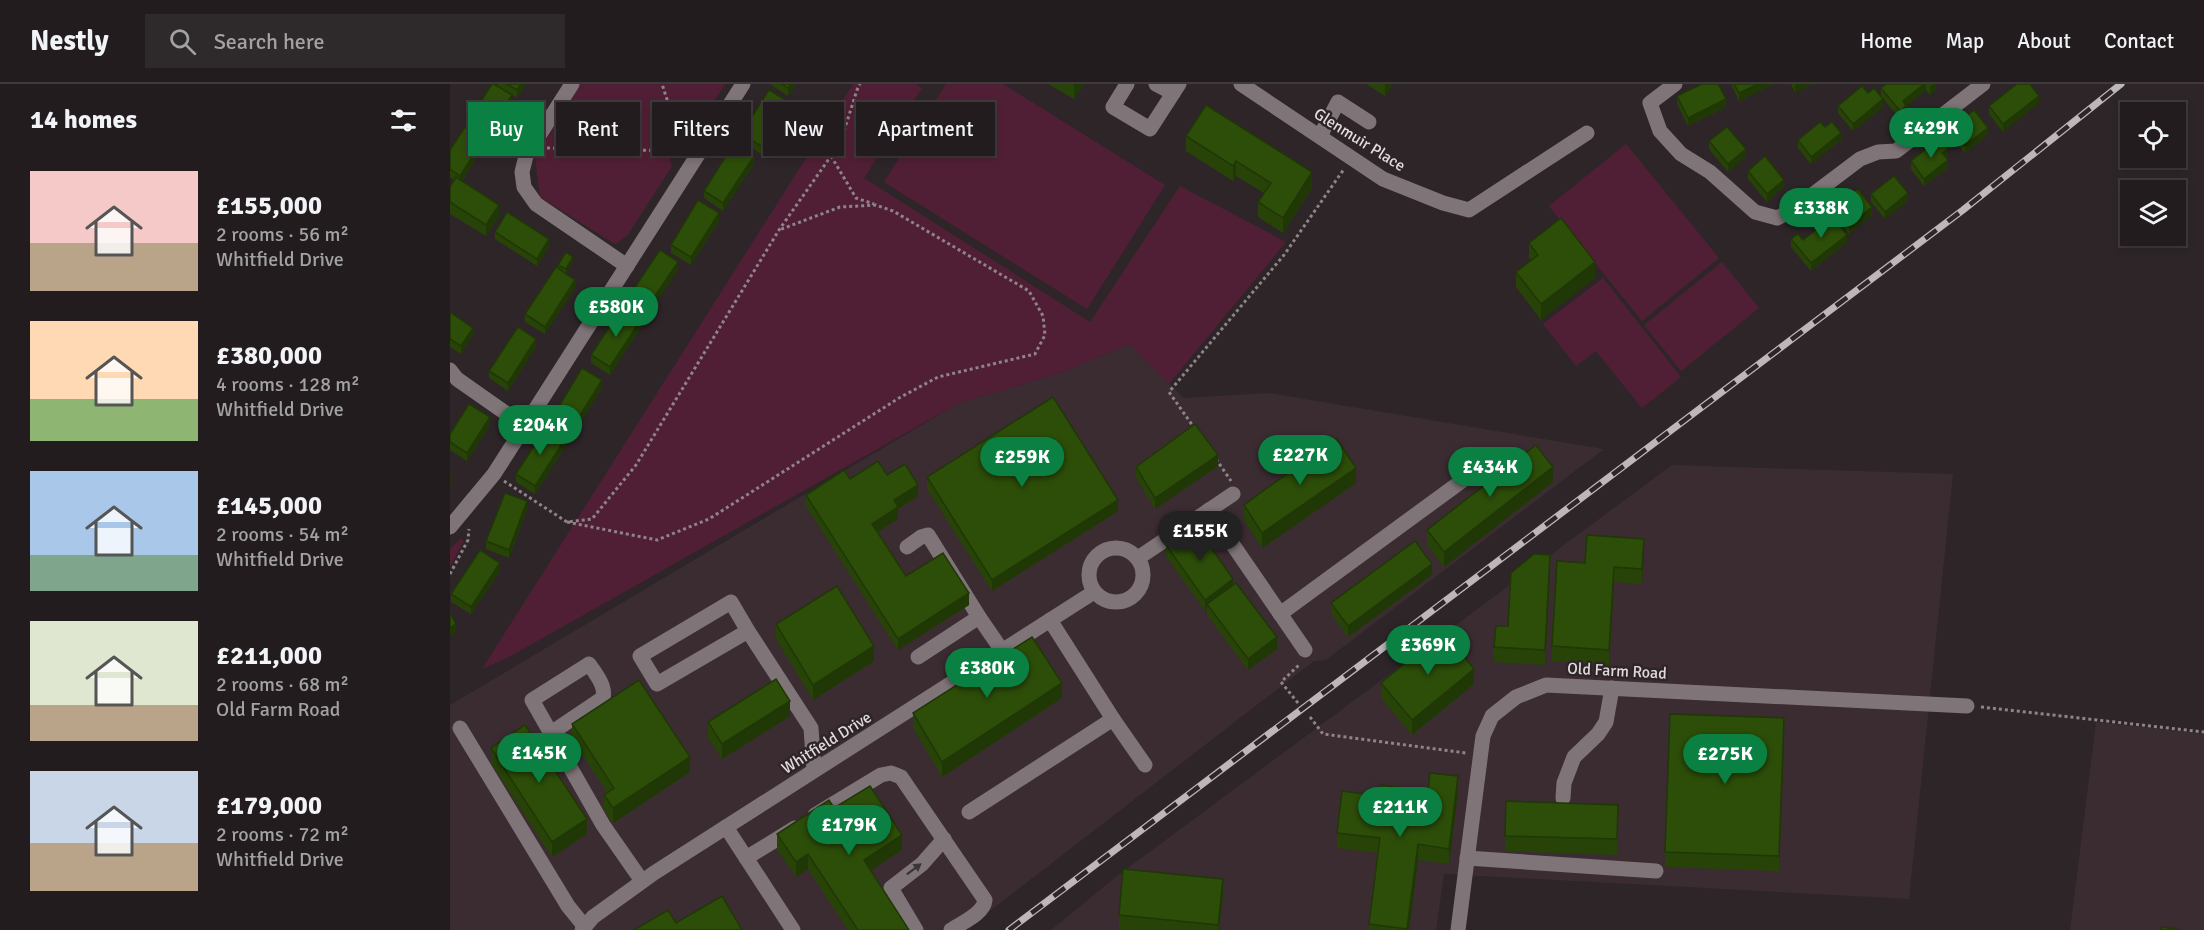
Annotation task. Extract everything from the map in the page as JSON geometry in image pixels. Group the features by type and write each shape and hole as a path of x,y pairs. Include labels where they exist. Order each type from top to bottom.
{"street":[{"path":"544,127 572,84"},
{"path":"450,527 494,474 743,84"},
{"path":"1127,84 1113,107 1150,129 1176,89 1156,84"},
{"name":"Glenmuir Place","path":"1241,84 1383,179 1443,203 1469,210 1587,133"},
{"path":"1675,84 1650,103 1660,131 1681,154 1710,172 1755,212 1777,218 1791,212 1860,159 1878,152 1896,151 1983,84"},
{"path":"1320,136 1338,102 1369,122"},
{"path":"526,156 522,172 524,187 536,204 627,266"},
{"path":"452,376 524,426"},
{"path":"1280,614 1496,456"},
{"path":"1138,558 1233,494"},
{"path":"1209,510 1305,650"},
{"path":"907,547 928,535 1003,652"},
{"path":"1118,547 1128,550 1138,558 1143,568 1143,581 1139,590 1132,597 1118,602 1108,601 1094,592 1089,583 1088,573 1090,564 1101,552 1118,547"},
{"name":"Whitfield Drive","path":"584,929 593,916 642,881 1094,592"},
{"path":"748,631 657,684 640,656 731,602 811,728 814,770"},
{"path":"918,657 979,617"},
{"path":"1050,620 1145,765"},
{"path":"551,733 603,698 605,693 601,682 589,664 532,700 603,825 642,881"},
{"name":"Old Farm Road","path":"1458,930 1483,736 1492,716 1516,697 1546,685 1967,706"},
{"path":"1563,798 1564,783 1574,757 1598,734 1606,722 1612,688"},
{"path":"969,812 1113,719"},
{"path":"460,728 584,929"},
{"path":"746,858 875,778 888,773 898,775 904,780 985,900 985,906 980,911 951,930"},
{"path":"726,827 793,930"},
{"path":"916,930 891,888 922,864 944,839"},
{"path":"1467,858 1656,871"}],"path":[{"path":"544,148 679,151 682,146 662,84"},
{"path":"844,131 856,90 860,84"},
{"path":"494,474 567,522 657,540 709,519 899,398 939,377 1035,354 1045,335 1043,316 1029,291 893,211 856,198 831,156 779,230 636,465 592,519 567,522"},
{"path":"1196,430 1169,392 1284,255 1352,158"},
{"path":"779,230 840,207 876,205"},
{"path":"1210,450 1230,479 1233,494"},
{"path":"450,574 468,540 471,503"},
{"path":"1298,703 1281,682 1303,661 1305,650"},
{"path":"1967,706 2204,732"},
{"path":"1310,717 1323,734 1480,755"}],"shaded area":[{"path":"580,84 725,84 713,102 652,102 652,156 670,156 672,166 627,236 615,244 540,197 535,158 544,156 544,143 556,123 556,156 640,156 640,102 569,102"},
{"path":"853,84 916,84 922,88 913,102 856,102 856,156 878,156 864,178 1090,322 1180,186 1286,242 1169,384 1129,344 1063,372 957,404 509,657 482,669 807,156 844,156 844,102 842,102"},
{"path":"946,84 1003,84 1165,185 1087,309 884,182 900,156 995,156 995,102 935,102"},
{"path":"1626,144 1719,258 1642,321 1549,206"},
{"path":"1722,262 1759,308 1681,371 1644,325"},
{"path":"1603,278 1681,377 1642,408 1596,351 1576,366 1543,324"},
{"path":"1129,344 1184,398 1268,393 1604,449 1326,660 1314,661 965,930 450,930 450,705 957,404 1063,372"},
{"path":"1672,465 1953,474 1909,899 1444,874 1436,930 1051,930 1117,876"},
{"path":"461,538 464,541 450,567 450,549"},
{"path":"2096,722 2204,734 2204,930 2070,930"}],"building":[{"path":"492,84 512,95 507,102 480,102"},
{"path":"507,84 521,84 517,90"},
{"path":"1702,84 1718,84 1726,99 1688,118 1677,96"},
{"path":"1734,84 1758,84 1739,93"},
{"path":"1886,84 1924,84 1903,101 1906,106 1900,111 1881,88"},
{"path":"2017,84 2030,84 2039,96 2003,124 1989,106"},
{"path":"1862,86 1868,93 1874,88 1883,99 1853,124 1838,106"},
{"path":"769,90 789,102 763,102 763,143 761,146 751,140 751,118"},
{"path":"1206,105 1312,172 1283,218 1258,202 1271,183 1236,161 1233,166 1186,136"},
{"path":"1974,110 1988,128 1965,145 1951,128"},
{"path":"1820,122 1825,127 1832,122 1841,133 1811,157 1798,140"},
{"path":"465,127 468,129 468,156 473,156 460,176 450,169 450,150"},
{"path":"1727,127 1746,149 1728,164 1709,141"},
{"path":"1940,138 1948,149 1942,153 1948,160 1924,179 1911,161"},
{"path":"751,154 754,156 723,203 704,191 726,156 751,156"},
{"path":"1765,156 1784,180 1767,194 1748,171"},
{"path":"1894,176 1908,193 1885,212 1871,194"},
{"path":"456,177 499,205 486,225 450,202 450,187"},
{"path":"1858,189 1872,207 1849,226 1834,208"},
{"path":"698,200 719,213 691,257 671,245"},
{"path":"507,212 549,239 537,259 495,232"},
{"path":"1829,212 1847,235 1811,263 1791,239 1798,234 1803,240 1826,222 1822,217"},
{"path":"1561,218 1595,262 1541,304 1516,272 1538,255 1529,243"},
{"path":"660,250 678,262 649,305 631,293"},
{"path":"566,252 573,257 566,269 558,265"},
{"path":"556,267 575,280 545,327 525,314"},
{"path":"621,309 640,321 610,367 591,355"},
{"path":"450,312 473,328 461,346 450,339"},
{"path":"518,327 536,339 508,383 489,371"},
{"path":"582,368 602,380 574,425 555,413"},
{"path":"1053,397 1118,500 992,580 927,477"},
{"path":"469,404 490,417 467,453 450,442 450,434"},
{"path":"1195,424 1218,455 1155,498 1136,467"},
{"path":"546,427 565,439 535,486 516,474"},
{"path":"1336,438 1356,468 1262,533 1244,505"},
{"path":"1536,445 1553,467 1444,552 1427,530"},
{"path":"878,461 887,475 905,464 918,485 894,500 898,507 872,524 906,576 943,553 969,593 898,639 806,495 844,470 850,479"},
{"path":"505,493 527,501 509,550 486,541"},
{"path":"1195,524 1233,579 1205,600 1166,545"},
{"path":"1587,535 1644,539 1642,569 1614,567 1609,650 1552,646 1557,561 1585,563"},
{"path":"1415,541 1432,564 1348,626 1331,603"},
{"path":"480,550 500,563 471,607 451,594"},
{"path":"1534,554 1550,555 1545,650 1494,647 1496,626 1508,626 1511,573"},
{"path":"1236,583 1277,637 1248,659 1207,604"},
{"path":"837,586 874,646 813,685 776,624"},
{"path":"450,613 456,624 450,628"},
{"path":"1444,631 1474,669 1412,720 1381,683"},
{"path":"1032,637 1062,683 942,762 913,713"},
{"path":"776,679 790,701 722,744 708,722"},
{"path":"639,680 690,757 613,808 604,795 614,788 572,724"},
{"path":"1670,714 1784,718 1779,856 1665,852"},
{"path":"525,725 587,819 552,842 491,748"},
{"path":"1430,773 1458,776 1449,849 1418,844 1407,929 1369,924 1380,838 1337,833 1342,791 1379,796 1381,785 1428,791"},
{"path":"870,786 902,835 864,860 909,930 858,930 808,854 796,862 777,834 829,800 834,808"},
{"path":"1506,801 1618,805 1617,839 1505,836"},
{"path":"1123,869 1223,879 1218,925 1119,915"},
{"path":"722,896 742,930 634,930 668,910 676,923"},
{"path":"2162,927 2182,930 2161,930"}],"railway":[{"path":"1009,930 1963,210 2121,84"}]}
